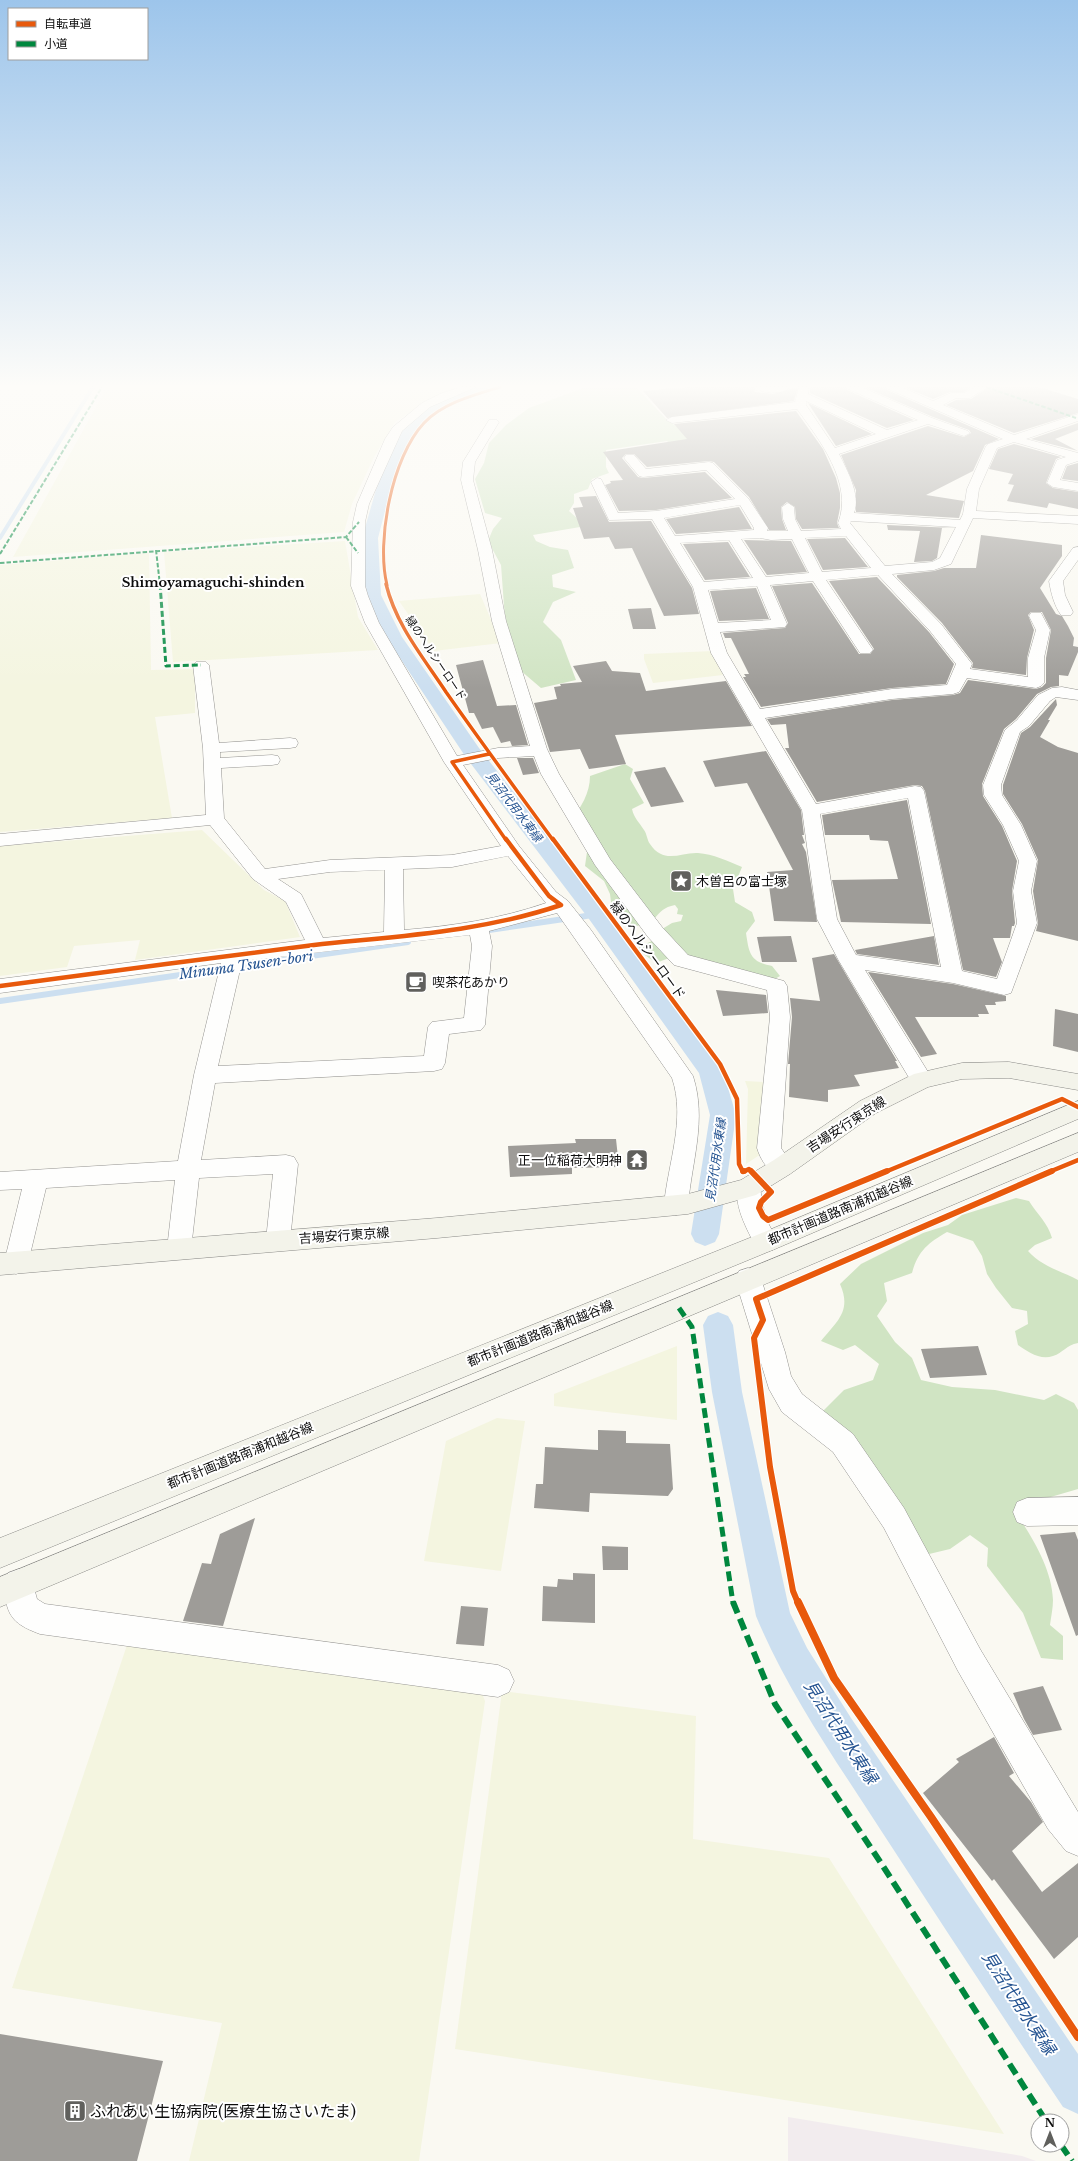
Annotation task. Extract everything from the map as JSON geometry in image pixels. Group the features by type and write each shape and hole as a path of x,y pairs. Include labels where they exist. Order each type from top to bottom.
{"street":[{"path":"370,488 363,504 359,530 358,586 364,607 372,623 513,850 549,896 561,905 682,1076 688,1096 689,1119 678,1179 682,1204"},
{"path":"469,488 485,550 499,621 540,751 550,774 602,861 655,932 681,960 777,986 780,1017 769,1148 771,1155 782,1167"},
{"path":"601,488 614,517 656,515 744,501"},
{"path":"731,488 744,501 761,528 760,534"},
{"path":"754,715 892,694 953,689 962,672 964,664 947,639 880,570 844,523 848,517 850,505 847,488"},
{"path":"700,586 762,582 934,566 946,560 966,519 974,488"},
{"path":"788,507 788,519 817,576 865,650"},
{"path":"656,515 700,586 720,653 754,715 811,810 827,919 849,961 922,1080"},
{"path":"848,517 1078,520"},
{"path":"672,540 732,535 760,534 771,536 850,532"},
{"path":"713,628 780,624 762,582 732,535"},
{"path":"1066,612 1058,595 1056,581 1072,569 1078,551"},
{"path":"991,678 1006,678 1036,683 1036,658 1043,630 1036,616"},
{"path":"201,665 211,756 215,819 260,875 294,898 317,945"},
{"path":"962,672 1052,693 1062,692 1078,695"},
{"path":"849,961 953,976 1004,988 1027,924 1022,891 1028,861 1012,825 993,795 992,785 1013,730 1023,723 1044,698 1052,693"},
{"path":"211,756 290,743"},
{"path":"458,761 485,755 540,751"},
{"path":"211,756 272,760"},
{"path":"811,810 915,791 953,976"},
{"path":"0,840 215,819"},
{"path":"260,875 330,866 452,861 513,850"},
{"path":"394,864 394,937"},
{"path":"0,986 317,945 394,937 480,936 561,905"},
{"path":"205,1075 434,1063 440,1027 474,1025 480,936"},
{"path":"179,1249 188,1170 205,1075 233,955"},
{"name":"吉場安行東京線","path":"8,1263 436,1228 682,1204 743,1189 782,1167 868,1107 922,1080 962,1071 1009,1070 1040,1074 1078,1082"},
{"name":"都市計画道路南浦和越谷線","path":"0,1553 766,1242 1078,1110"},
{"path":"498,1681 40,1619 24,1608 9,1588 1078,1142"},
{"path":"0,1181 286,1164 278,1240"},
{"path":"8,1263 37,1178"},
{"path":"743,1189 753,1217 766,1242"},
{"path":"748,1280 772,1352 778,1380 792,1403 843,1443 894,1518 973,1667 1060,1817 1078,1839"},
{"path":"1027,1512 1078,1511"}],"shaded area":[{"path":"788,2117 1022,2156 1036,2161 788,2161"}],"green space":[{"path":"51,488 360,488 352,504 344,532 13,557"},
{"path":"478,488 588,488 574,494 574,503 569,511 586,526 533,535 536,541 550,547 568,550 574,568 552,575 553,587 576,592 553,602 543,622 561,640 576,680 541,688 520,670 505,619 501,565 488,541 493,529 502,518 485,513"},
{"path":"345,541 358,617 378,650 173,662 164,552"},
{"path":"149,553 151,670 195,669 195,713 155,717 172,818 0,832 0,565"},
{"path":"480,594 501,643 434,651 399,601"},
{"path":"713,651 723,675 653,683 644,659 644,654"},
{"path":"625,764 633,769 630,779 644,803 632,809 633,812 655,850 667,856 692,853 704,854 720,858 742,867 733,889 735,902 752,912 755,921 746,933 748,946 752,956 755,959 759,962 772,966 780,976 773,980 692,957 675,948 669,958 656,963 642,953 639,947 654,940 654,934 672,923 681,921 683,915 677,914 678,909 675,905 661,911 650,923 636,926 624,924 611,902 610,894 604,881 585,866 588,845 571,821 587,794 590,776"},
{"path":"202,830 264,890 285,901 300,937 135,960 140,940 74,946 67,967 0,976 0,846"},
{"path":"745,1081 766,1082 761,1154 746,1164 748,1089"},
{"path":"1016,1198 1029,1201 1045,1223 1052,1238 1035,1245 1028,1251 1039,1261 1078,1280 1078,1343 1070,1345 1056,1355 1048,1357 1034,1355 1018,1345 1015,1331 1028,1324 1027,1311 1012,1308 996,1288 987,1274 982,1256 973,1241 947,1232 925,1248 917,1259 912,1273 884,1283 887,1301 877,1316 895,1342 912,1358 921,1380 952,1387 995,1390 1044,1400 1056,1394 1074,1403 1078,1410 1078,1489 1037,1501 1020,1519 1037,1547 1050,1578 1053,1600 1050,1625 1063,1636 1063,1660 1041,1658 1023,1613 987,1566 988,1548 970,1535 950,1549 925,1555 823,1411 844,1390 873,1380 879,1364 855,1345 843,1350 821,1341 837,1321 843,1309 844,1301 840,1284 861,1264 923,1233 948,1225 962,1215"},
{"path":"677,1346 677,1420 554,1406 554,1394"},
{"path":"497,1418 525,1421 501,1571 424,1561 446,1441"},
{"path":"128,1642 481,1691 485,1701 419,2161 189,2161 222,2023 12,1988"},
{"path":"502,1691 696,1716 693,1839 829,1858 1004,2134 455,2049"}],"building":[{"path":"607,488 721,488 732,498 656,510 619,511"},
{"path":"740,488 839,488 840,508 837,523 839,528 802,529 796,519 795,507 787,502 781,507 782,519 786,530 769,530 749,497"},
{"path":"855,488 940,488 926,495 964,501 959,518 856,512"},
{"path":"1013,488 1053,488 1078,492 1078,509 1049,503 1047,508 1007,501"},
{"path":"596,496 609,522 651,521 692,588 699,614 664,616 632,548 615,549 609,537 584,539 573,508 583,507 579,497"},
{"path":"739,507 752,529 676,534 666,519"},
{"path":"887,525 954,528 942,528 937,558 932,561 914,562 920,531 888,530"},
{"path":"981,535 1062,545 1062,556 1040,588 1056,614 1062,616 1068,626 1074,638 1073,646 1078,647 1078,652 1068,676 1059,675 1059,686 1051,687 1037,694 1016,719 1004,729 982,784 983,796 1002,826 1017,861 1012,891 1015,923 1014,926 1012,926 1010,938 993,938 1002,962 996,977 963,970 925,791 922,786 915,785 817,802 785,748 789,748 786,724 771,725 767,719 892,700 953,695 960,693 968,680 1036,689 1042,687 1046,683 1046,658 1051,630 1042,612 1031,612 1028,615 1034,630 1027,658 1026,675 972,668 973,663 942,623 897,577 897,575 934,571 944,568 976,568"},
{"path":"845,538 868,567 823,570 807,539"},
{"path":"744,540 791,541 807,572 767,575"},
{"path":"728,542 750,577 705,580 683,544"},
{"path":"877,577 929,632 954,664 946,684 892,688 761,707 743,677 746,677 744,674 749,674 731,638 725,638 723,633 785,628 788,623 772,586 812,583 859,654 870,654 874,649 829,581"},
{"path":"756,588 769,619 719,621 710,591"},
{"path":"651,608 656,629 633,629 628,609"},
{"path":"483,660 497,706 516,705 528,745 512,746 510,741 501,743 493,727 482,729 474,713 469,713 456,665"},
{"path":"606,661 612,671 640,673 646,691 726,681 752,726 615,735 626,764 589,769 580,749 550,752 534,703 557,699 554,687 561,686 560,684 582,682 573,666"},
{"path":"1056,699 1057,705 1040,737 1058,747 1078,753 1078,941 1036,931 1038,923 1033,891 1038,860 1022,824 1003,794 1003,785 1021,733 1030,727"},
{"path":"766,751 801,810 804,835 802,835 805,843 802,844 806,852 817,922 774,921 767,872 793,870 747,783 715,787 703,761"},
{"path":"517,758 533,758 539,773 523,775"},
{"path":"665,767 684,802 651,807 634,772"},
{"path":"907,800 931,924 841,922 832,880 898,879 888,841 870,840 869,835 825,835 822,815"},
{"path":"791,936 797,962 762,962 757,937"},
{"path":"934,936 939,965 857,954 855,950"},
{"path":"834,954 897,1061 895,1061 899,1068 854,1075 860,1086 828,1090 828,1102 789,1097 790,1064 788,1064 792,1017 790,998 820,1001 812,958"},
{"path":"868,972 953,984 1006,996 1006,1001 995,1002 996,1005 985,1005 989,1014 978,1014 979,1017 915,1017 937,1054 921,1057"},
{"path":"716,990 766,995 768,1013 723,1016"},
{"path":"1055,1009 1078,1014 1078,1052 1053,1046"},
{"path":"575,1139 616,1139 619,1167 572,1168 572,1174 510,1177 508,1146 576,1143"},
{"path":"978,1346 987,1375 930,1378 921,1349"},
{"path":"598,1430 626,1431 626,1443 670,1444 673,1489 668,1496 590,1493 589,1512 534,1508 536,1484 543,1484 545,1447 598,1450"},
{"path":"255,1518 223,1626 183,1621 202,1563 211,1564 220,1534"},
{"path":"1075,1532 1078,1540 1078,1635 1076,1636 1040,1535"},
{"path":"602,1546 628,1547 628,1570 603,1570"},
{"path":"573,1573 595,1574 595,1623 542,1621 543,1586 557,1587 558,1579 573,1580"},
{"path":"461,1606 488,1608 484,1646 456,1644"},
{"path":"1043,1686 1062,1730 1033,1735 1024,1719 1013,1693"},
{"path":"994,1737 1014,1773 1009,1776 1031,1802 1043,1822 1012,1851 1042,1892 1078,1863 1078,1937 1054,1959 994,1879 992,1881 923,1793 959,1762 956,1759"},
{"name":"ふれあい生協病院(医療生協さいたま)","path":"0,2034 163,2061 137,2161 0,2161"}],"waterway":[{"path":"0,538 31,488"},
{"name":"見沼代用水東縁","path":"384,488 370,538 373,595 394,637 472,752 597,914 711,1071 723,1115 705,1234"},
{"name":"Minuma Tsusen-bori","path":"580,917 597,914"},
{"name":"Minuma Tsusen-bori","path":"489,930 564,919"},
{"name":"Minuma Tsusen-bori","path":"0,1001 408,942"},
{"name":"見沼代用水東縁","path":"718,1325 727,1392 773,1616 794,1661 838,1731 1078,2092"}],"marked path":[{"path":"0,554 40,488"},
{"path":"0,563 346,537 359,522"},
{"path":"346,537 358,553"},
{"path":"156,550 163,615 166,666 201,665"},
{"path":"679,1308 692,1327 734,1608 775,1704 881,1863 1041,2113"},
{"path":"1066,2153 1072,2161"}],"cycle path":[{"name":"緑のヘルシーロード","path":"392,488 386,512 383,558 384,574 391,603 406,633 489,754 720,1064 737,1099 739,1164 743,1172 749,1169 771,1192 761,1202 759,1208 763,1216 768,1220 777,1217 1062,1099 1078,1107"},
{"path":"489,754 452,762 513,850 549,896 561,905"},
{"path":"0,986 318,945 472,928 532,915 561,905"},
{"path":"1078,1160 756,1299 763,1320 754,1338 770,1467 793,1591 804,1616 834,1678 931,1817 1078,2037"}],"place":[{"name":"木曽呂の富士塚","path":"681,881"},
{"name":"喫茶花あかり","path":"416,982"},
{"name":"正一位稲荷大明神","path":"637,1160"},
{"name":"ふれあい生協病院(医療生協さいたま)","path":"75,2111"}],"district":[{"name":"Shimoyamaguchi-shinden","path":"213,582"}]}
